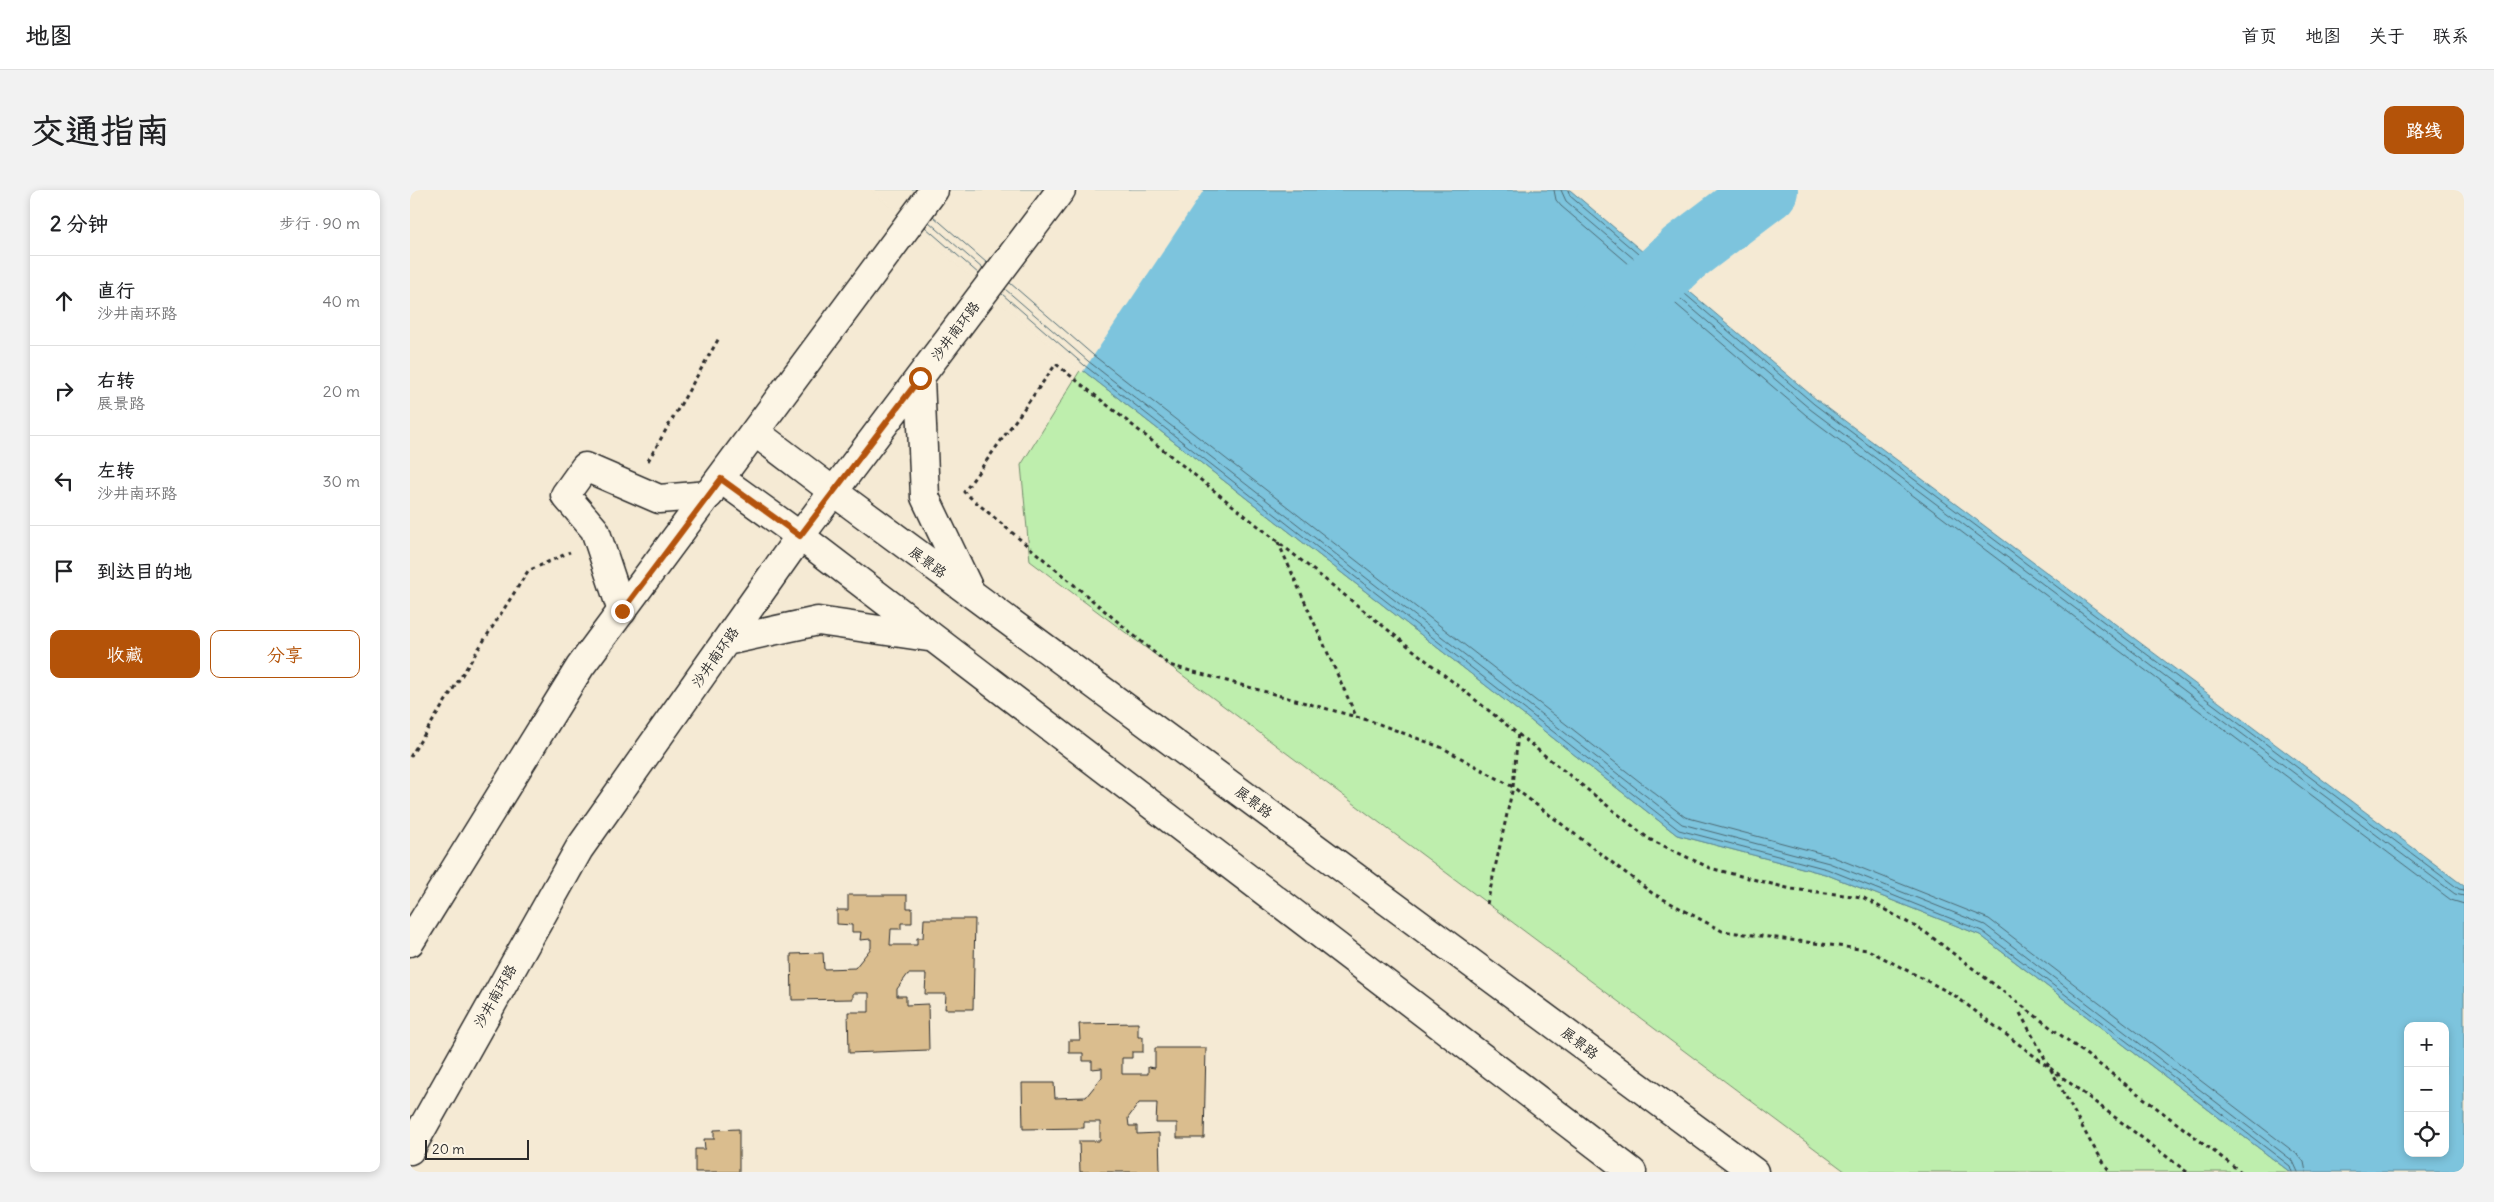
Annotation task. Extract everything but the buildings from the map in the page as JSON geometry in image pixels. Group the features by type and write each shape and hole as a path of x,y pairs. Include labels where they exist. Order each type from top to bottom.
{"main road":[{"path":"410,942 580,667 934,190"},
{"name":"沙井南环路","path":"410,1150 580,849 800,536 1060,190"},
{"path":"920,378 925,497 970,592"},
{"name":"展景路","path":"755,432 1754,1172"},
{"path":"622,611 595,530 565,495 585,467 659,499 715,487 800,536 929,637 1628,1171"},
{"path":"726,641 818,620 929,637"}],"path":[{"path":"2187,1172 1954,995 1868,950 1722,931 1652,893 1513,787 1443,748 1356,717 1169,665 964,492 1056,364 1518,732 1649,839 1710,868 1790,889 1862,897 1925,932 2241,1172"},
{"path":"1278,540 1356,717"},
{"path":"1487,904 1513,787 1518,732"},
{"path":"2020,1013 2091,1143 2110,1172"}],"green space":[{"path":"1081,369 1677,835 1825,874 1980,935 2290,1172 1846,1172 1030,561 1021,465"}],"water":[{"path":"875,190 1570,190 1817,400 2464,886 2464,1172 2290,1172 1980,935 1825,874 1677,835 1081,369"}],"pier":[{"path":"872,190 1204,190 1082,373"}],"waterway":[{"path":"1602,331 1684,253 1767,190"}],"route":[{"path":"622,611 721,479 800,536 920,378"}]}
